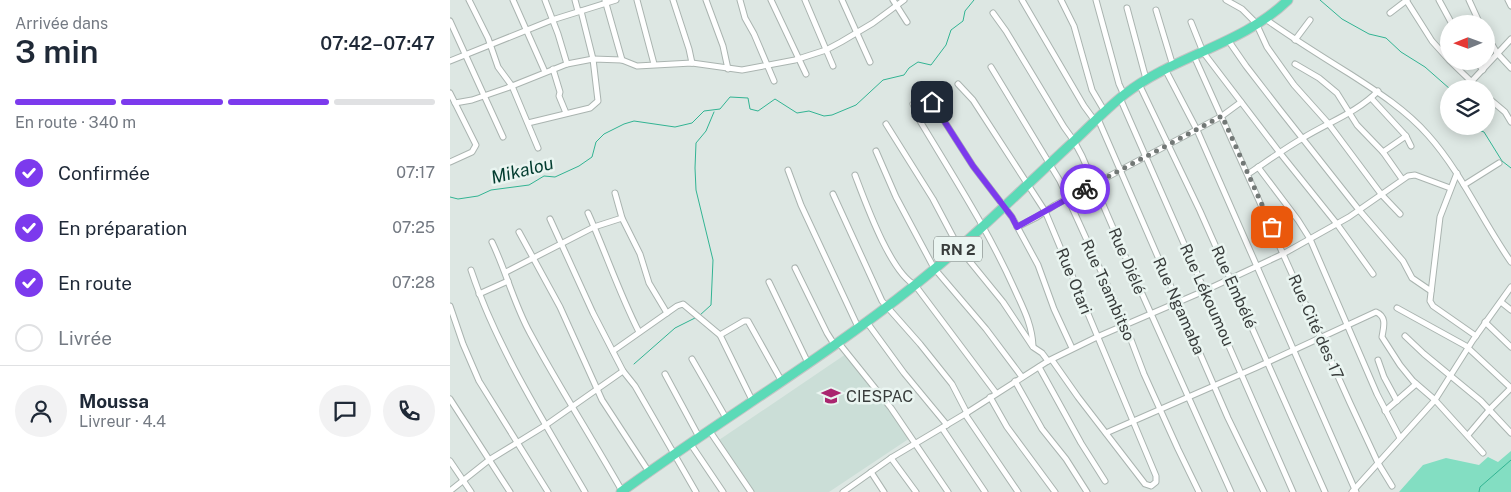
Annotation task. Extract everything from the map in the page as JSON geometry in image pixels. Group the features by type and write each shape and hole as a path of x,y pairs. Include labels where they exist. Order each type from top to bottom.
{"highway":[{"name":"RN 2","path":"622,492 675,453 887,308 959,248 1122,96 1142,81 1228,40 1260,21 1288,0"}],"street":[{"path":"469,0 477,14 498,67 512,86 538,148"},
{"path":"513,0 545,72"},
{"path":"545,0 567,64"},
{"path":"528,124 590,108 598,101 593,59 575,0"},
{"path":"450,61 552,20 616,0"},
{"path":"637,0 654,64"},
{"path":"673,0 692,64"},
{"path":"706,0 723,46 728,69"},
{"path":"740,0 745,18 774,81"},
{"path":"771,0 806,74"},
{"path":"805,0 833,66"},
{"path":"842,0 870,62"},
{"path":"893,0 907,22"},
{"path":"455,103 472,100 567,64 593,59 622,60 637,66 692,64 742,70 799,58 826,50 856,33 904,0"},
{"name":"Rue Ngamaba","path":"1022,0 1084,106 1099,117 1120,170 1228,418 1264,492"},
{"path":"1062,0 1074,26 1099,117"},
{"name":"Rue Lékoumou","path":"1096,0 1122,96 1146,156 1293,492"},
{"path":"1226,0 1378,91 1408,114 1427,133 1449,160 1511,262"},
{"path":"1390,13 1407,0 1432,42 1440,50"},
{"path":"1439,0 1447,15"},
{"path":"1469,0 1476,15"},
{"path":"1508,0 1511,6"},
{"path":"605,2 622,60"},
{"name":"Rue Embélé","path":"1127,8 1142,81 1325,492"},
{"path":"1156,10 1169,67 1354,491 1435,400 1485,322 1511,287"},
{"name":"Rue Diélé","path":"993,13 1074,141 1095,184 1150,314 1231,492"},
{"path":"1295,40 1310,20"},
{"path":"450,21 503,137"},
{"path":"1260,21 1267,47 1294,86 1328,123 1381,194 1400,214"},
{"path":"1191,22 1199,54 1241,102 1337,224 1373,274"},
{"path":"1495,55 1511,39"},
{"path":"1228,40 1246,66 1359,210 1403,261 1412,278 1431,292"},
{"path":"1495,50 1511,68"},
{"name":"Rue Cité des 17","path":"1199,54 1222,116 1283,254 1378,463 1392,486"},
{"path":"1295,64 1311,72 1337,93 1357,125 1383,152 1402,179"},
{"name":"Rue Tsambitso","path":"991,67 1068,198 1125,324 1160,410 1199,492"},
{"path":"553,69 560,92 559,96 566,113"},
{"path":"1460,70 1470,80"},
{"path":"1474,80 1483,70"},
{"name":"Rue Otari","path":"958,84 973,100 1045,211 1156,476 1156,482 1152,486 1146,484 1106,433"},
{"path":"1248,174 1303,138 1372,98 1378,91"},
{"path":"450,94 476,145 472,152 450,162"},
{"path":"1372,98 1406,136 1410,146"},
{"path":"932,102 973,166 1004,206 1017,227 1038,265 1054,309 1072,348"},
{"path":"1017,227 1197,130 1222,116 1241,102"},
{"path":"913,104 920,122 982,226 1009,277 1032,330 1033,347"},
{"path":"1495,104 1505,112 1511,122"},
{"path":"886,124 933,200 959,248 1002,302 1033,347 1050,360 1106,433 1242,374 1373,313 1379,314 1385,327 1382,337 1400,365 1483,453"},
{"path":"1383,152 1406,136"},
{"path":"876,151 896,197 934,268 986,328 1022,377"},
{"path":"1464,185 1499,163"},
{"path":"1258,167 1310,239 1385,411 1400,438"},
{"path":"788,170 801,206 858,327"},
{"path":"1457,173 1440,217 1431,292 1432,304 1476,336"},
{"path":"855,175 884,246 904,277 915,285 996,393"},
{"path":"846,491 891,458 1050,360 1072,348 1231,279 1283,254 1337,224 1402,179 1415,175 1450,188"},
{"path":"615,194 622,218 640,254 649,283 667,313"},
{"path":"833,194 877,292 887,308 920,344 952,384 966,413 1018,492"},
{"path":"588,213 624,302 639,332"},
{"path":"506,272 533,260 594,227 622,218"},
{"path":"550,219 612,351 675,453 696,492"},
{"path":"519,232 560,307 597,389 649,472"},
{"path":"492,242 506,272 529,332 622,492"},
{"path":"795,268 827,333 891,408 948,492"},
{"path":"471,270 489,318 546,425 585,492"},
{"path":"479,294 508,281"},
{"path":"769,282 808,363"},
{"path":"1501,302 1511,310"},
{"path":"612,351 680,304 683,304 720,335 752,400"},
{"path":"450,306 463,344 479,381 548,492"},
{"path":"1397,308 1468,348 1511,388 1468,435"},
{"path":"720,335 748,321 781,380"},
{"path":"866,322 944,426 985,492"},
{"path":"1485,322 1511,347"},
{"path":"1405,336 1490,409 1511,433"},
{"path":"692,359 726,418"},
{"path":"1378,360 1384,377 1397,401"},
{"path":"1038,367 1105,481"},
{"path":"450,491 489,460 546,425 623,371"},
{"path":"664,374 699,437"},
{"path":"1015,382 1042,429 1066,459 1087,492"},
{"path":"1385,411 1416,384"},
{"path":"990,397 1007,427 1055,492"},
{"path":"450,400 510,492"},
{"path":"709,430 751,492"},
{"path":"690,443 723,492"},
{"path":"891,458 916,492"},
{"path":"450,461 471,492"},
{"path":"871,472 884,492"}],"shaded area":[{"name":"CIESPAC","path":"846,354 910,438 829,492 755,492 719,440"}],"green space":[{"path":"1511,451 1511,492 1399,492 1423,465 1446,458 1479,465 1488,457 1498,462"}],"waterway":[{"name":"Mikalou","path":"450,197 458,199 478,196 491,190 529,185 544,176 555,177 579,166 592,157 596,142 604,134 624,124 634,121 675,127 692,123 704,111 720,109 730,97 748,98 750,109 758,111 775,99 797,113 809,111 824,116 832,115 856,105 883,80 904,75 909,68 918,62 931,65 946,45 951,30 963,21 965,11 974,0"},
{"name":"Mikalou","path":"1320,0 1342,19 1369,34 1386,38 1401,52 1425,67 1440,80"},
{"path":"699,316 711,305 713,260 696,190 696,143 706,131 714,112"},
{"name":"Mikalou","path":"1486,135 1502,161 1511,168"},
{"path":"634,364 675,328 695,318"},
{"path":"1479,492 1480,487 1511,460"}],"way so far":[{"path":"1085,189 1222,116 1272,227"}],"place":[{"name":"CIESPAC","path":"831,396"}],"route":[{"path":"932,102 973,166 1012,217 1017,227 1037,217 1055,204 1085,189"}]}
